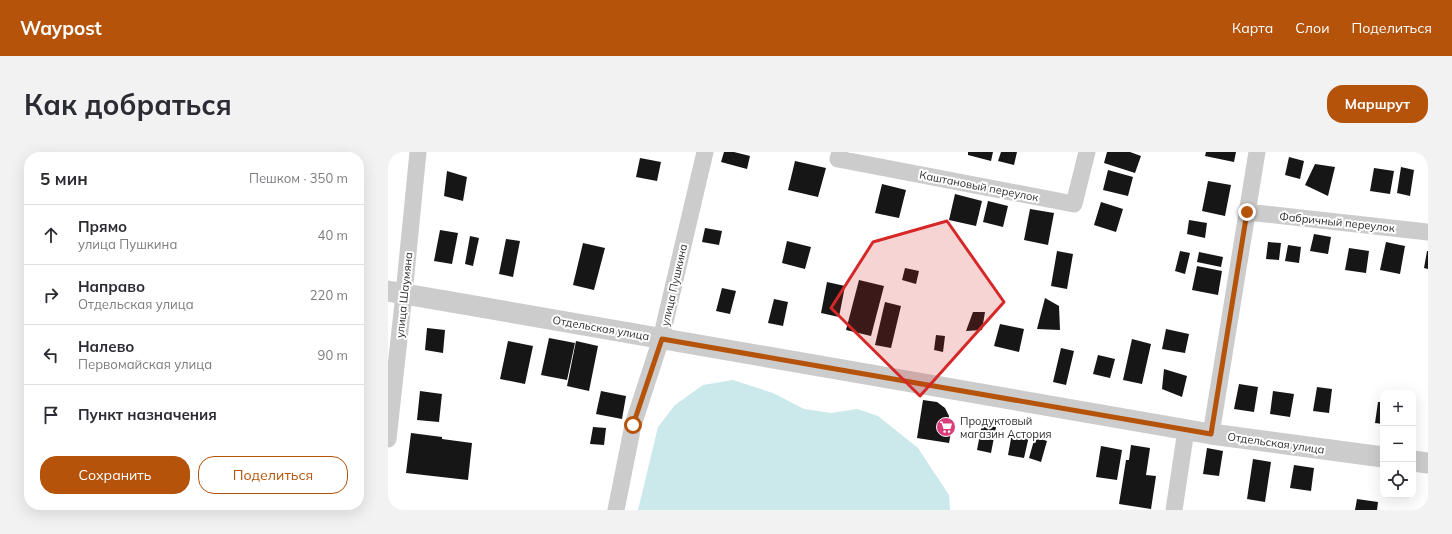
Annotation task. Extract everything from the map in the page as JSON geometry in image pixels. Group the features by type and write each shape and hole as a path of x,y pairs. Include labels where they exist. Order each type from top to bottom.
{"street":[{"name":"улица Шаумяна","path":"388,439 396,293 418,152"},
{"name":"улица Пушкина","path":"616,510 633,425 662,339 705,152"},
{"name":"Каштановый переулок","path":"840,152 838,159 1074,204 1087,152"},
{"path":"1211,434 1257,152"},
{"name":"Фабричный переулок","path":"1247,212 1428,232"},
{"name":"Отдельская улица","path":"396,293 1186,430 1380,457"},
{"path":"1174,510 1186,430"},
{"path":"1416,461 1428,463"}],"highlighted area":[{"path":"947,221 1004,302 920,396 831,308 873,242"}],"water":[{"path":"733,380 773,393 804,409 831,413 857,409 878,416 918,448 949,495 950,510 638,510 658,427 675,405 703,385"}],"building":[{"path":"724,152 734,152 750,156 747,169 721,162"},
{"path":"968,152 993,152 991,161 968,155"},
{"path":"1001,152 1017,152 1014,165 998,161"},
{"path":"1107,152 1130,152 1141,156 1135,173 1104,163"},
{"path":"1206,152 1236,152 1234,162 1205,156"},
{"path":"1289,157 1304,161 1300,179 1285,175"},
{"path":"640,158 661,162 657,181 636,177"},
{"path":"795,161 826,168 818,197 788,190"},
{"path":"1315,164 1335,167 1328,196 1305,185"},
{"path":"1401,167 1414,170 1410,196 1397,193"},
{"path":"1374,168 1394,171 1390,194 1370,191"},
{"path":"1108,170 1133,177 1128,196 1103,190"},
{"path":"447,171 467,177 463,201 444,196"},
{"path":"1208,181 1231,185 1225,216 1202,211"},
{"path":"882,184 906,190 899,218 875,213"},
{"path":"955,194 982,201 976,226 949,220"},
{"path":"988,201 1008,206 1003,227 983,222"},
{"path":"1101,202 1123,209 1116,232 1094,225"},
{"path":"1030,209 1054,213 1048,245 1024,240"},
{"path":"1189,220 1207,223 1205,238 1187,234"},
{"path":"705,228 722,231 719,245 702,242"},
{"path":"440,230 458,233 452,264 434,261"},
{"path":"1314,234 1331,237 1328,254 1310,251"},
{"path":"470,236 479,238 473,266 465,264"},
{"path":"506,239 520,241 513,277 499,274"},
{"path":"787,241 811,247 805,269 782,263"},
{"path":"1268,242 1281,243 1279,260 1266,259"},
{"path":"1386,242 1405,246 1400,274 1380,270"},
{"path":"583,243 605,248 594,290 573,285"},
{"path":"1288,245 1301,247 1299,263 1285,261"},
{"path":"1349,248 1369,251 1366,273 1345,270"},
{"path":"1057,251 1073,254 1067,289 1051,286"},
{"path":"1180,251 1190,253 1185,274 1175,271"},
{"path":"1428,251 1428,269 1424,268"},
{"path":"1199,252 1223,257 1221,267 1197,262"},
{"path":"1197,266 1222,271 1218,295 1192,290"},
{"path":"905,268 919,271 916,284 902,280"},
{"path":"859,280 884,286 871,336 846,330"},
{"path":"827,282 845,286 839,317 821,313"},
{"path":"722,288 736,291 730,314 716,311"},
{"path":"1045,298 1059,306 1060,330 1037,329"},
{"path":"774,299 788,302 783,326 768,323"},
{"path":"885,302 901,306 891,348 875,345"},
{"path":"973,312 985,312 982,330 966,331"},
{"path":"1000,324 1024,329 1019,352 994,346"},
{"path":"427,328 445,330 443,353 425,350"},
{"path":"1166,329 1189,334 1185,353 1162,349"},
{"path":"936,335 945,336 943,352 934,350"},
{"path":"549,338 575,343 567,380 541,375"},
{"path":"1132,339 1151,344 1142,384 1123,380"},
{"path":"508,341 533,346 525,384 500,379"},
{"path":"576,341 598,346 589,391 567,386"},
{"path":"1061,348 1074,351 1066,385 1053,382"},
{"path":"1098,355 1115,359 1110,378 1093,374"},
{"path":"1164,369 1187,376 1182,397 1162,389"},
{"path":"1239,384 1258,387 1254,412 1234,409"},
{"path":"1317,387 1332,389 1329,413 1313,411"},
{"path":"420,391 442,394 439,422 417,420"},
{"path":"601,391 626,396 622,419 596,414"},
{"path":"1273,391 1294,394 1290,417 1270,414"},
{"path":"923,400 937,402 945,408 949,416 947,427 952,427 949,443 917,438"},
{"path":"1378,402 1380,402 1380,424 1375,423"},
{"path":"982,424 996,427 991,453 977,450"},
{"path":"593,427 606,428 604,445 590,444"},
{"path":"411,433 472,443 468,480 406,473"},
{"path":"1012,433 1029,436 1024,458 1008,455"},
{"path":"1035,437 1047,441 1041,462 1029,458"},
{"path":"1131,445 1150,448 1146,475 1156,476 1151,509 1119,504 1126,460 1129,460"},
{"path":"1101,446 1122,450 1117,480 1096,477"},
{"path":"1207,448 1223,451 1219,476 1203,474"},
{"path":"1253,459 1271,462 1265,502 1247,499"},
{"path":"1294,465 1314,468 1311,491 1290,488"},
{"path":"1357,499 1378,502 1377,510 1355,510"}],"place":[{"name":"Продуктовый магазин Астория","path":"946,427"}],"route":[{"path":"633,425 662,339 1211,434 1247,212"}]}
